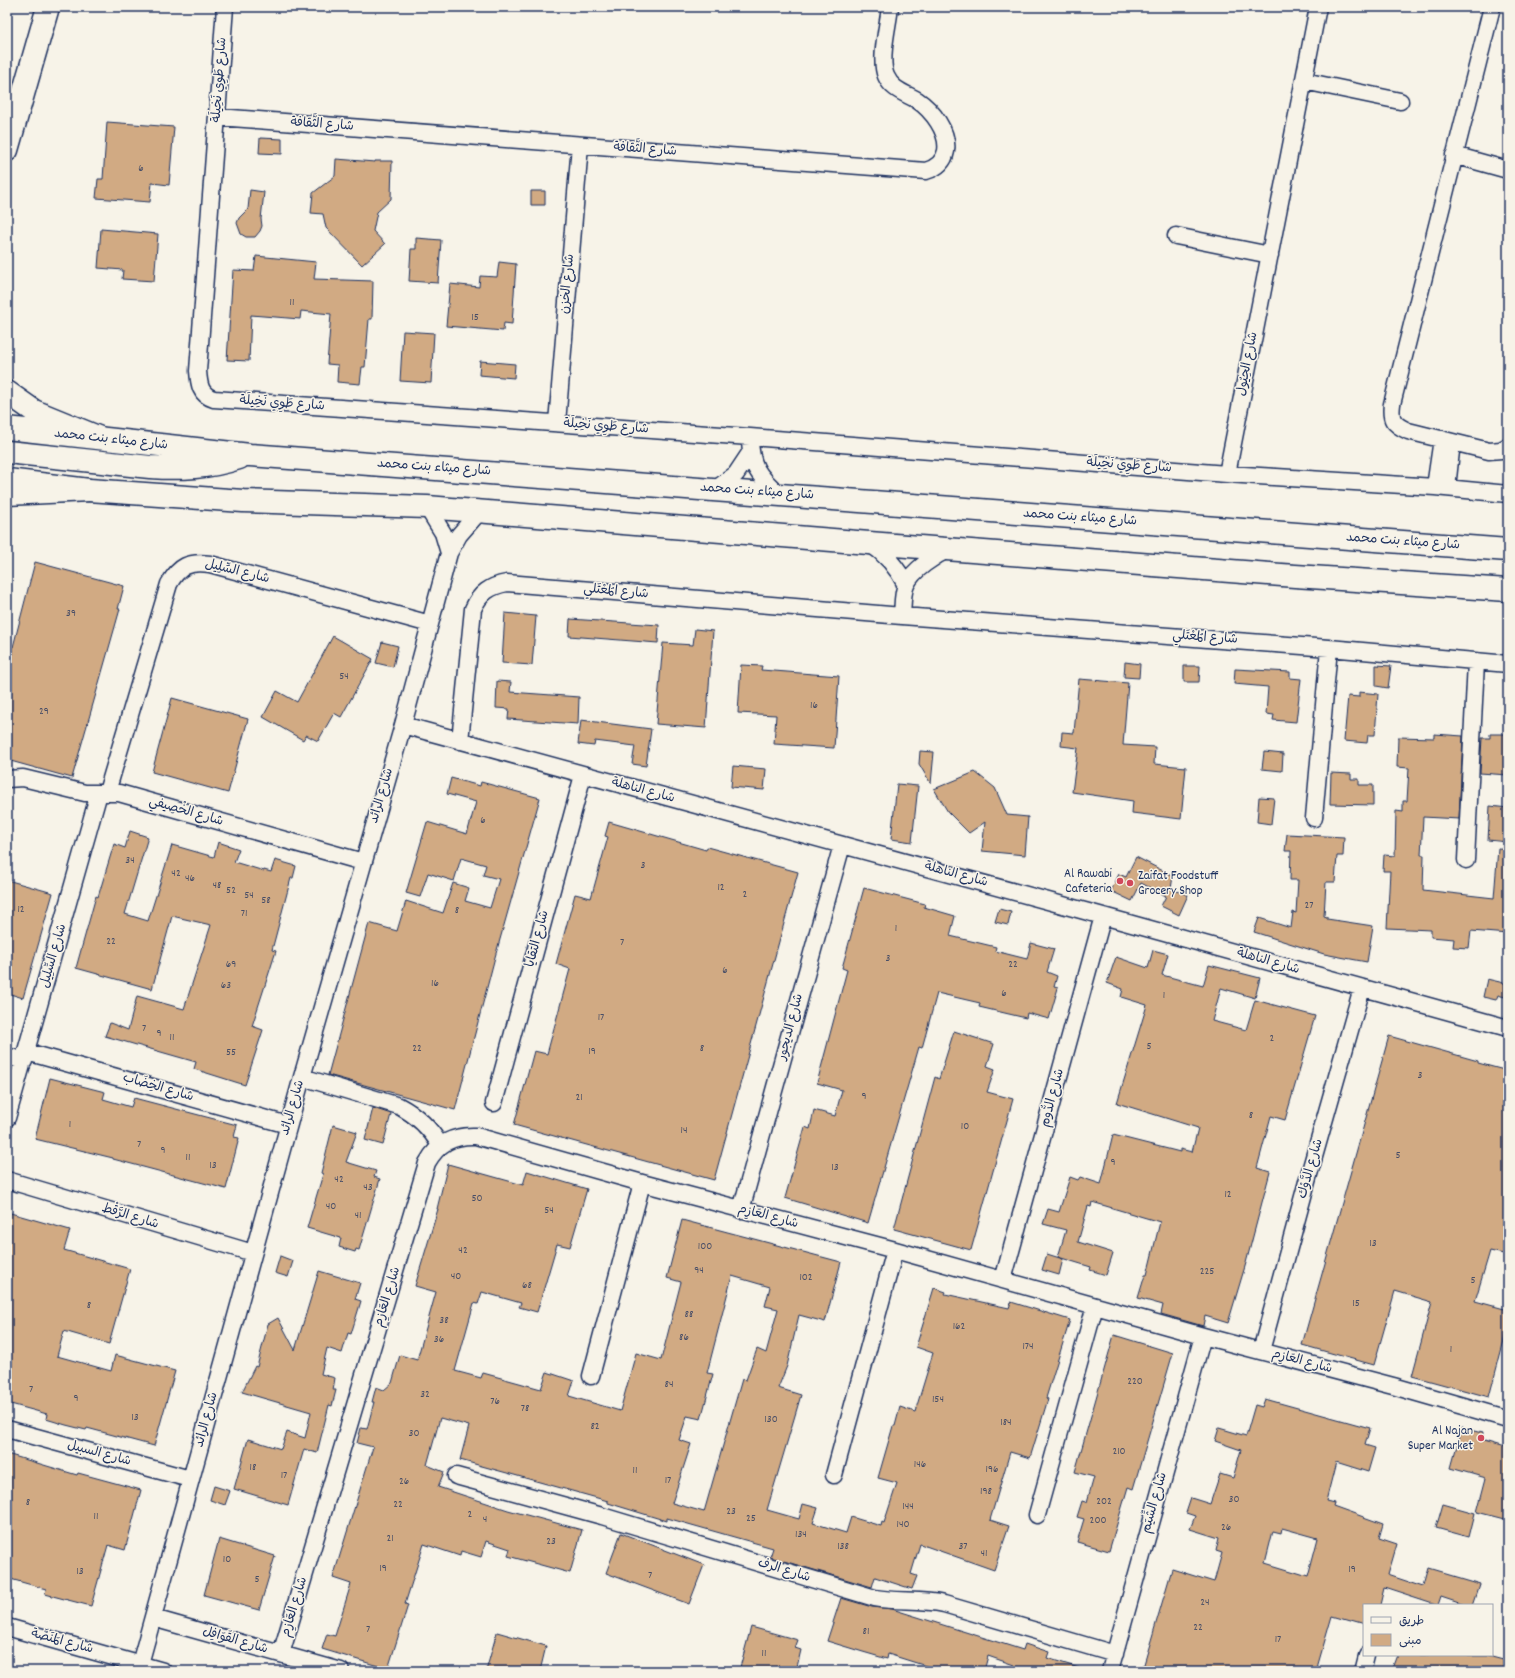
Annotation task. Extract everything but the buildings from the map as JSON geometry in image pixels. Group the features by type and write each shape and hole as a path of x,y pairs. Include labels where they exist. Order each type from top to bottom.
{"main road":[{"path":"7,150 48,7"},
{"path":"7,392 34,411 100,438"},
{"name":"شارع ميثاء بنت محمد","path":"7,428 250,455 1508,550"},
{"path":"7,452 171,468 211,466 250,455"},
{"path":"7,480 89,490 243,501 427,507 1295,576 1508,590"},
{"path":"7,494 89,490"}],"street":[{"name":"شارع طَوِي نَخِيلَة","path":"225,7 198,370 199,382 204,393 214,399 750,437 1508,494"},
{"name":"شارع الثَّقافة","path":"218,117 919,171 932,169 943,160 946,154 947,148 943,133 931,113 924,106 895,88 886,76 883,62 890,7"},
{"name":"شارع الحِيُول","path":"1227,474 1318,7"},
{"path":"1492,7 1390,416 1397,426 1408,431 1447,441 1489,451 1501,450 1508,446"},
{"path":"1304,81 1400,101"},
{"name":"شارع الخزن","path":"557,424 580,145"},
{"path":"1454,155 1508,170"},
{"path":"1176,236 1270,255"},
{"path":"750,437 750,454 761,477 779,494"},
{"path":"1441,488 1447,441"},
{"path":"716,489 736,474 750,454"},
{"path":"427,507 443,533 449,553"},
{"name":"شارع الرائد","path":"140,1664 288,1125 403,725 449,553 465,527 479,512"},
{"path":"869,543 887,557 901,575 906,585"},
{"path":"902,616 906,585 926,563 951,548"},
{"name":"شارع السِّلِيل","path":"7,1118 103,793 169,584 175,573 185,566 198,562 210,564 430,624"},
{"name":"شارع المُعْتَلي","path":"460,741 473,609 478,598 486,590 496,585 507,583 902,616 1329,648 1508,664"},
{"path":"1314,818 1329,648"},
{"path":"1466,860 1476,662"},
{"name":"شارع الناهلة","path":"403,725 1508,1028"},
{"name":"شارع التقايا","path":"494,1103 584,775"},
{"name":"شارع الخْصِيفي","path":"7,779 23,778 85,793 119,793 363,862"},
{"name":"شارع الديجور","path":"741,1210 842,845"},
{"name":"شارع الدُّوم","path":"1003,1280 1103,916"},
{"name":"شارع الدَّوْك","path":"1261,1351 1362,988"},
{"name":"شارع الخِضَاب","path":"7,1056 25,1056 288,1125"},
{"path":"302,1077 400,1106 423,1122 433,1133 440,1145"},
{"name":"شارع العَازِم","path":"281,1654 428,1163 433,1153 440,1145 457,1137 476,1136 642,1183 895,1250 1508,1419"},
{"name":"شارع الرَّقْط","path":"7,1180 253,1253"},
{"path":"591,1376 642,1183"},
{"path":"834,1475 895,1250"},
{"path":"1037,1515 1095,1306"},
{"name":"شارع الشِّيَم","path":"1110,1671 1203,1336"},
{"name":"شارع السبيل","path":"7,1429 190,1479"},
{"name":"شارع الرف","path":"456,1476 602,1516 875,1598 900,1601 930,1601 944,1604 1115,1654"},
{"name":"شارع القَوَافِل","path":"153,1618 341,1671"},
{"name":"شارع المَنَصَّة","path":"7,1627 163,1671"},
{"path":"1363,1671 1367,1656"}],"place":[{"name":"Al Rawabi Cafeteria","path":"1120,881"},
{"name":"Zaifat Foodstuff Grocery Shop","path":"1130,883"},
{"name":"Al Najan Super Market","path":"1481,1438"}]}
